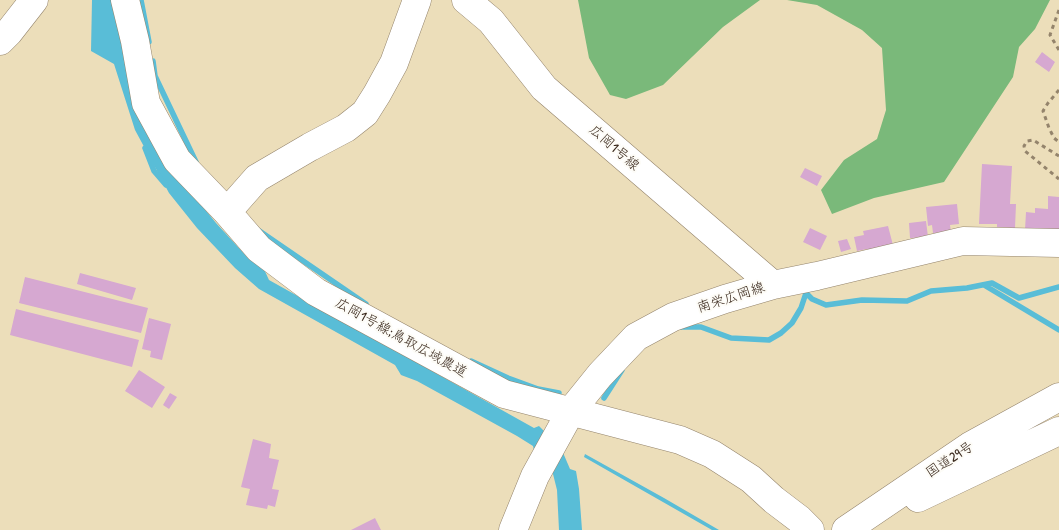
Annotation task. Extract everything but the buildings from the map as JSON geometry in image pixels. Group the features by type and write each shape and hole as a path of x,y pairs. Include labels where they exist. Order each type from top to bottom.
{"main road":[{"path":"0,41 34,0"},
{"name":"広岡1号線;鳥取広域農道","path":"125,0 135,41 146,103 177,160 227,212 259,249 316,292 504,394 680,440 712,454 751,479 810,530"},
{"path":"227,212 257,178 346,128 365,113 378,94 394,63 417,0"},
{"name":"広岡1号線","path":"466,0 491,21 544,88 773,285"},
{"name":"南栄広岡線","path":"513,530 535,476 571,411 600,375 636,337 673,317 773,285 963,241 1059,243"},
{"name":"国道29号","path":"846,530 970,446 1059,397"},
{"name":"国道29号","path":"854,530 1059,431"}],"path":[{"path":"1059,10 1050,35 1059,50"},
{"path":"1059,90 1043,111 1054,138 1059,142"},
{"path":"1059,156 1033,140 1027,140 1024,146 1025,151 1059,179"}],"green space":[{"path":"578,0 760,0 723,27 663,85 626,99 610,95 589,58"},
{"path":"787,0 1050,0 1035,29 1019,47 1013,77 944,182 874,198 832,214 821,190 844,160 877,139 886,110 882,48 862,30 817,5"}],"water":[{"path":"92,0 115,0 199,202 249,259 253,257 263,267 269,280 534,428 539,426 561,448 570,469 576,471 582,530 559,530 557,490 552,470 535,454 533,446 417,381 401,375 395,365 259,289 235,268 197,228 169,193 135,130 114,64 91,51"},
{"path":"585,454 719,530 712,530 584,457"}],"waterway":[{"path":"141,0 149,42"},
{"path":"153,61 155,76 196,162"},
{"path":"145,148 154,171 166,185"},
{"path":"258,230 366,304"},
{"path":"680,327 701,327 731,338 769,340 781,333 792,323 801,308 806,293 812,299 826,305 862,300 907,301 931,291 967,288 992,283 1019,298 1059,287"},
{"path":"984,285 1059,330"},
{"path":"471,361 538,389 559,393"},
{"path":"604,398 622,370"}]}
